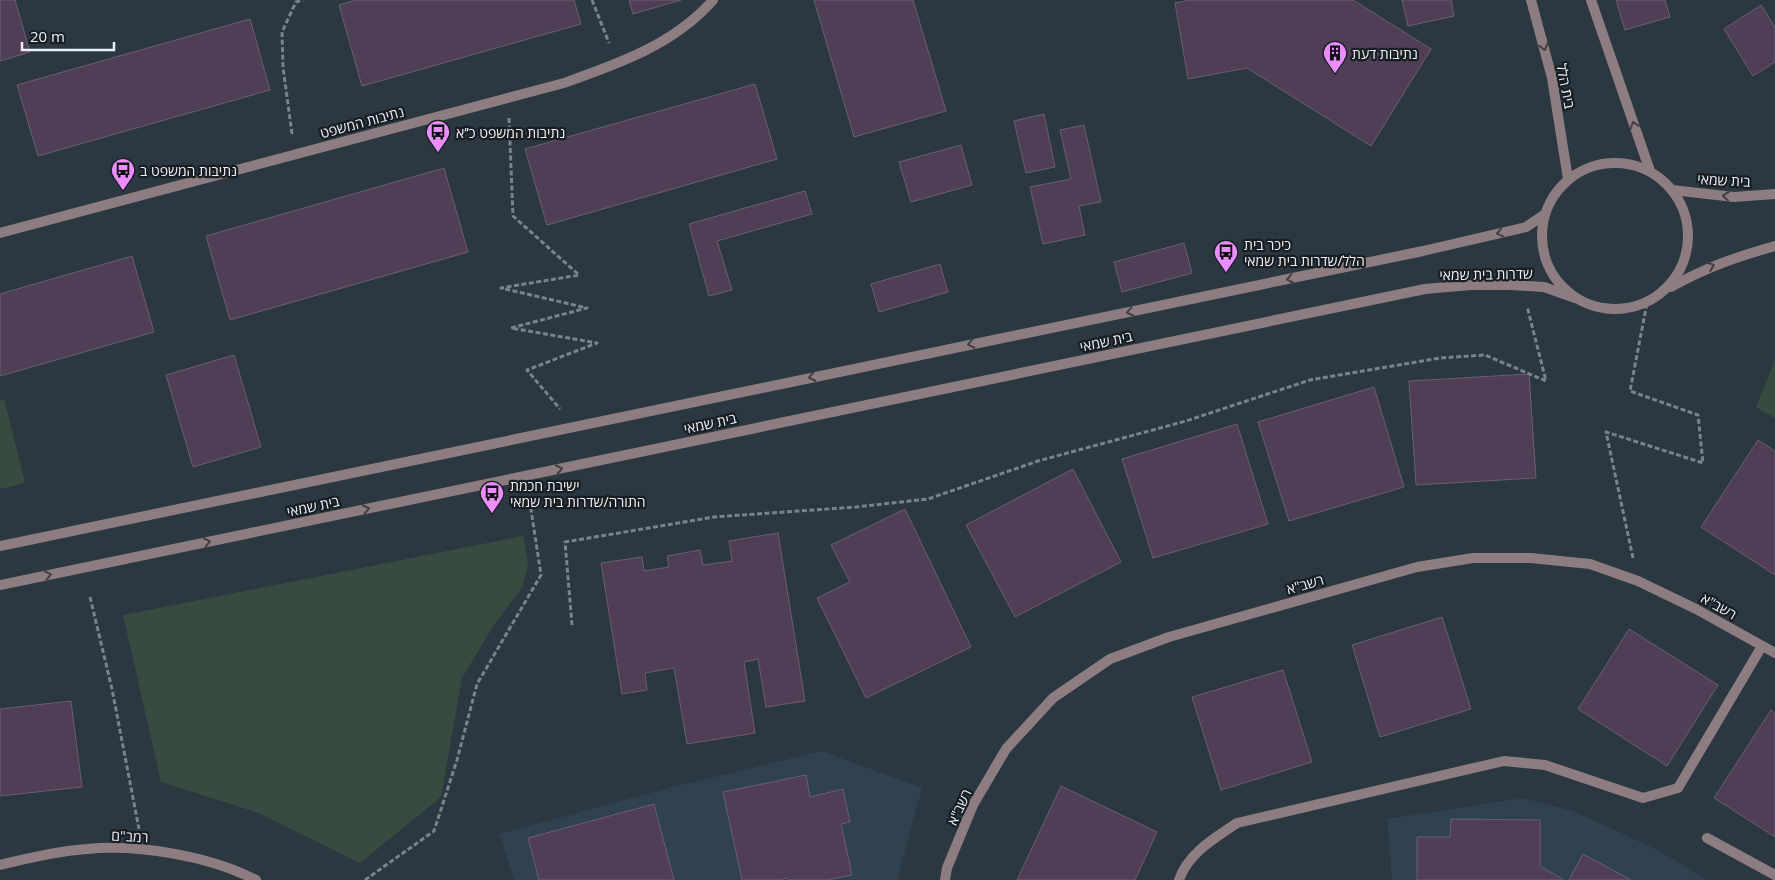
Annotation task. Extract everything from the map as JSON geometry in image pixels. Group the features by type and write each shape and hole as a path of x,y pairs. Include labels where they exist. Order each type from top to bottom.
{"street":[{"name":"נתיבות המשפט","path":"0,233 564,83 618,64 662,42 702,13 713,0"},
{"name":"בית הלל","path":"1531,0 1552,78 1568,179"},
{"path":"1591,0 1650,171"},
{"path":"1668,288 1682,268 1688,244 1688,222 1680,202 1672,190 1650,171 1629,164 1608,163 1587,168 1568,179 1554,195 1544,215 1542,236 1545,258 1556,280 1575,298 1598,308 1623,310 1647,303 1668,288 1709,267 1738,256 1775,246"},
{"name":"בית שמאי","path":"1672,190 1734,197 1775,194"},
{"name":"שדרות בית שמאי","path":"1423,251 1526,227 1544,215"},
{"name":"בית שמאי","path":"0,546 1423,251"},
{"name":"שדרות בית שמאי","path":"1425,289 1471,285 1544,287 1575,298"},
{"name":"בית שמאי","path":"0,585 1425,289"},
{"name":"רשב\"א","path":"945,880 973,805 1006,749 1053,698 1110,659 1168,637 1408,570 1473,558 1531,558 1590,564 1638,581 1696,609 1775,653"},
{"path":"1179,880 1181,874 1202,846 1237,823 1504,761 1545,766 1643,798 1678,788 1762,646"},
{"path":"1707,838 1775,875"},
{"name":"רמב\"ם","path":"0,865 27,858 88,849 142,849 206,860 256,880"}],"path":[{"path":"295,155 283,67 282,32 296,2 303,0"},
{"path":"592,0 618,64"},
{"path":"508,98 513,216 579,275 500,288 587,308 511,328 597,343 528,370 574,426"},
{"path":"572,625 565,542 714,517 856,507 928,499 1038,461 1186,421 1310,380 1440,358 1484,355 1546,381 1521,286"},
{"path":"1638,581 1606,432 1703,463 1698,415 1630,391 1647,303"},
{"path":"365,880 434,830 458,760 478,684 541,575 530,503"},
{"path":"90,597 112,689 142,849"}],"shaded area":[{"path":"822,751 922,788 897,880 514,880 499,834 676,786"},
{"path":"1523,798 1573,811 1658,850 1707,880 1392,880 1387,819"}],"green space":[{"path":"1775,360 1775,418 1756,407"},
{"path":"4,399 25,483 0,489 0,400"},
{"path":"523,536 528,563 523,586 494,625 462,678 441,797 360,863 256,812 161,782 123,615"}],"building":[{"path":"0,0 15,0 30,52 0,61"},
{"path":"356,0 574,0 581,24 362,86 339,5"},
{"path":"629,0 681,0 633,14"},
{"path":"814,0 913,0 946,111 854,137"},
{"name":"נתיבות דעת","path":"1190,0 1353,0 1431,49 1371,146 1247,68 1188,79 1175,3"},
{"path":"1402,0 1451,0 1454,16 1408,26"},
{"path":"1616,0 1665,0 1670,17 1625,30"},
{"path":"1761,5 1775,27 1775,62 1753,76 1724,29"},
{"path":"250,19 270,90 38,156 17,85"},
{"path":"755,84 777,159 547,225 525,149"},
{"path":"1044,114 1055,167 1026,173 1014,121"},
{"path":"1084,125 1101,202 1079,206 1085,235 1043,244 1030,187 1071,179 1060,130"},
{"path":"961,145 972,185 911,202 899,162"},
{"path":"444,168 468,252 230,320 206,236"},
{"path":"805,191 812,214 717,241 732,290 709,296 689,224"},
{"path":"1184,243 1192,273 1122,292 1114,262"},
{"path":"132,256 154,332 0,376 0,294"},
{"path":"940,264 948,292 879,312 871,284"},
{"path":"234,355 261,447 193,467 166,375"},
{"path":"1529,374 1536,478 1416,485 1409,381"},
{"path":"1374,387 1404,487 1289,521 1258,422"},
{"path":"1237,424 1268,524 1153,558 1122,459"},
{"path":"1758,440 1775,451 1775,575 1701,527"},
{"path":"1073,469 1121,562 1015,617 966,525"},
{"path":"905,509 971,647 866,698 817,598 850,582 831,545"},
{"path":"778,533 805,701 766,707 758,659 744,662 755,733 687,744 674,668 645,673 647,690 622,694 601,563 642,557 644,571 669,567 667,556 700,550 703,565 732,561 729,541"},
{"path":"1442,617 1471,709 1380,737 1352,645"},
{"path":"1629,629 1718,685 1667,766 1578,709"},
{"path":"1283,670 1312,762 1221,790 1192,697"},
{"path":"71,701 82,787 0,796 0,709"},
{"path":"1771,710 1775,713 1775,837 1714,798"},
{"path":"806,775 810,797 843,789 850,822 841,824 852,875 827,880 788,880 787,878 778,880 742,880 723,792"},
{"path":"1061,786 1157,832 1135,880 1017,880"},
{"path":"654,804 674,880 539,880 528,838"},
{"path":"1451,819 1540,820 1540,866 1564,880 1417,880 1417,837 1450,837"},
{"path":"1583,854 1631,880 1569,880"}],"place":[{"name":"נתיבות דעת","path":"1335,74"},
{"name":"נתיבות המשפט כ״א","path":"438,153"},
{"name":"נתיבות המשפט ב","path":"123,191"},
{"name":"כיכר בית הלל/שדרות בית שמאי","path":"1226,273"},
{"name":"ישיבת חכמת התורה/שדרות בית שמאי","path":"492,514"}]}
